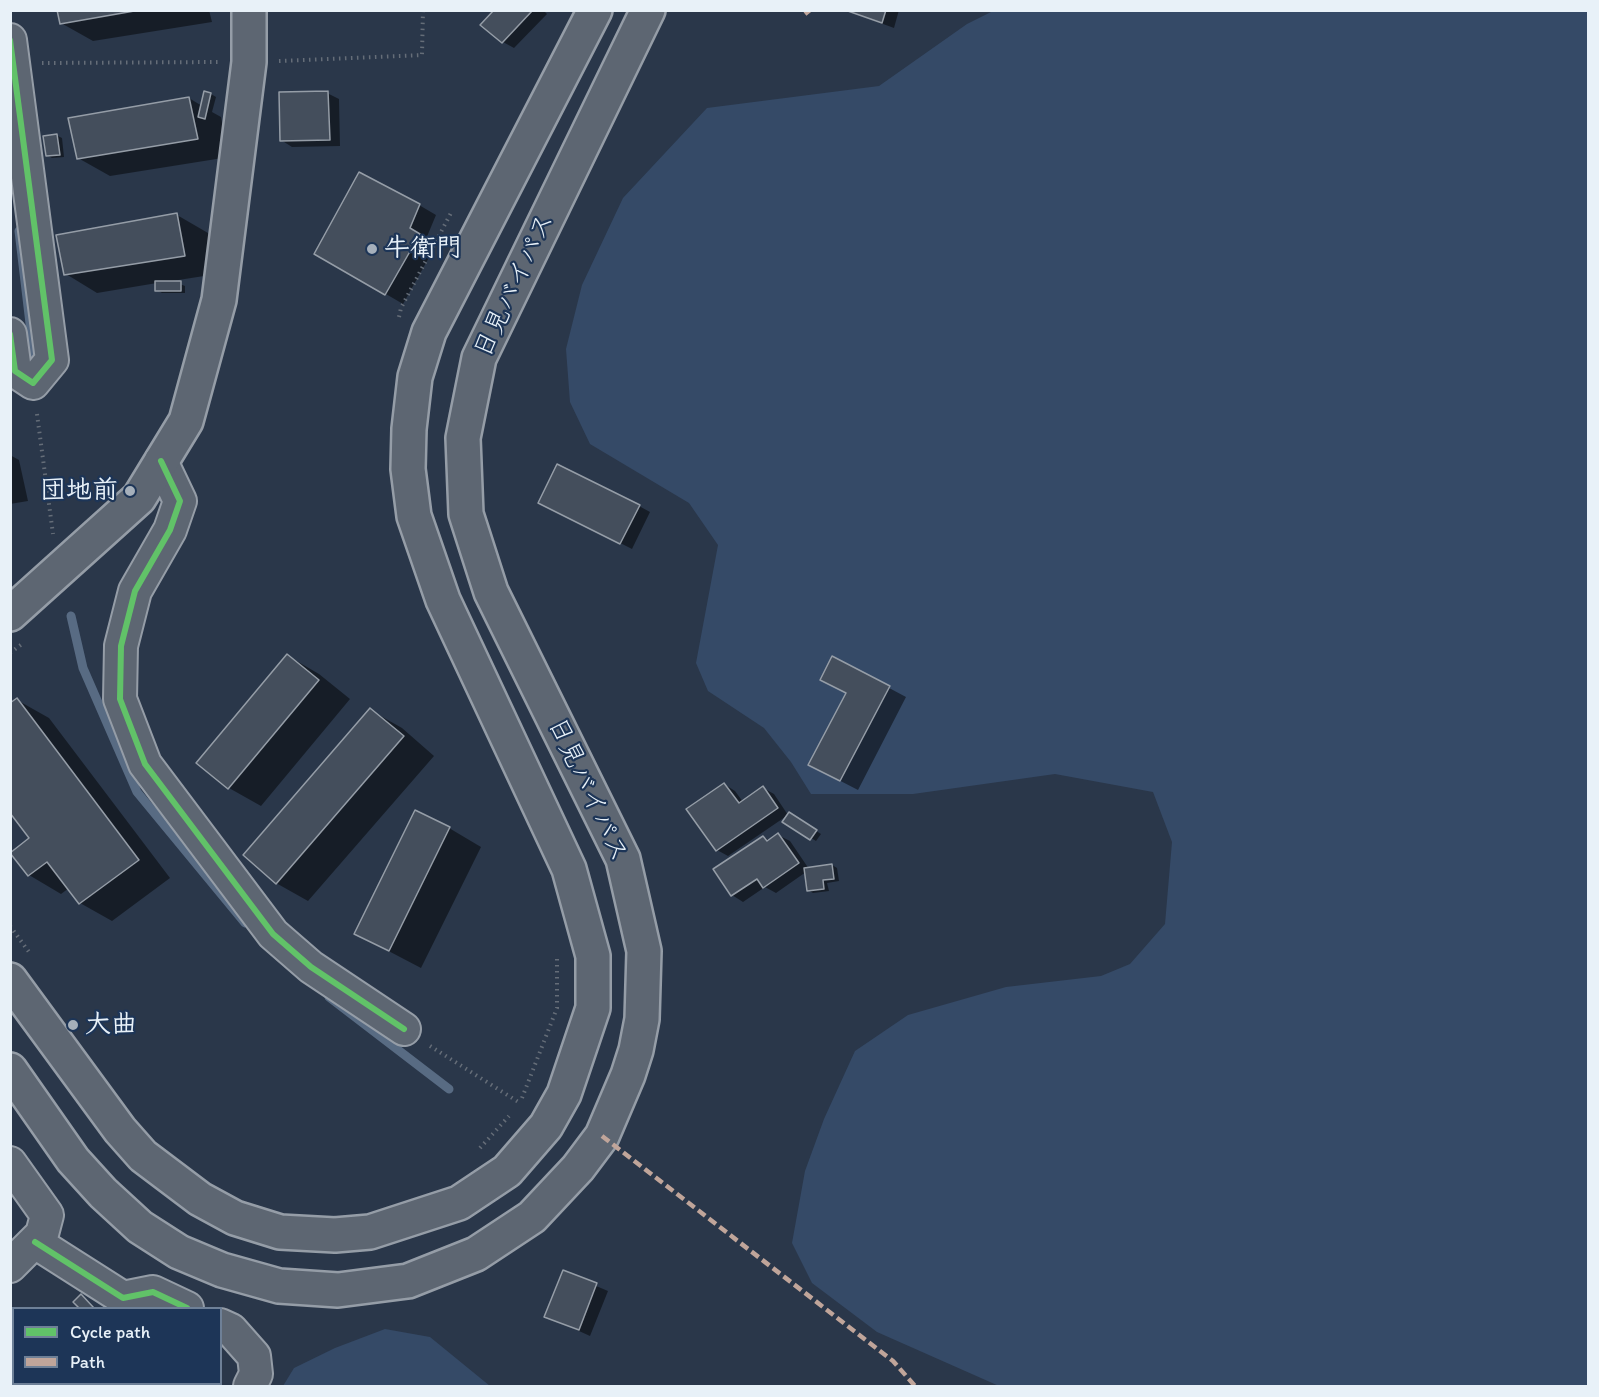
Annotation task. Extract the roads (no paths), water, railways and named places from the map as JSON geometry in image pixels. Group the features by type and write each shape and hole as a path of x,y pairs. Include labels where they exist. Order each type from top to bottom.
{"main road":[{"path":"10,614 139,498 186,421 219,300 249,62 249,10"},
{"name":"日見バイパス","path":"10,980 120,1130 143,1156 200,1199 236,1218 279,1232 334,1235 370,1233 459,1203 507,1171 546,1126 564,1094 593,1008 593,956 569,869 443,600 414,516 408,469 409,429 415,377 429,332 595,10"},
{"name":"日見バイパス","path":"10,1070 73,1160 103,1193 140,1227 179,1252 222,1270 279,1286 338,1290 408,1281 476,1254 532,1217 578,1168 602,1136 636,1050 642,1019 644,951 623,859 491,592 466,514 463,438 479,358 648,10"}],"street":[{"path":"10,334 15,371 33,383 51,360 12,57"},
{"path":"162,461 180,501 170,530 135,591 122,646 120,699 145,764 273,934 311,967 404,1029"},
{"path":"10,1163 46,1215 42,1234 10,1266"},
{"path":"35,1242 123,1298 153,1292 185,1307"},
{"path":"222,1326 231,1330 254,1356 256,1374 250,1386"}],"waterway":[{"path":"19,231 34,357"},
{"path":"71,616 83,668 137,792 245,923"},
{"path":"329,997 449,1089"}],"place":[{"name":"牛衛門","path":"372,249"},
{"name":"団地前","path":"130,491"},
{"name":"大曲","path":"73,1025"}]}
